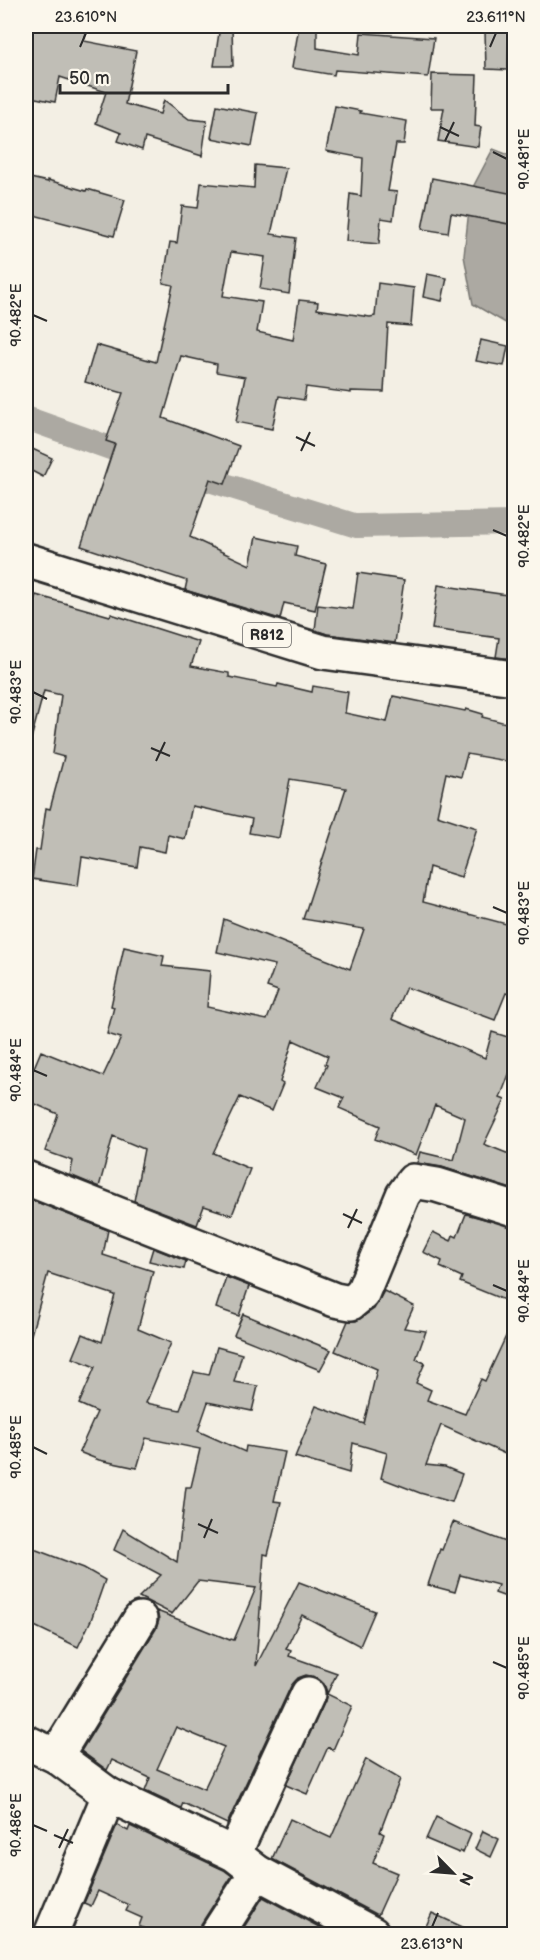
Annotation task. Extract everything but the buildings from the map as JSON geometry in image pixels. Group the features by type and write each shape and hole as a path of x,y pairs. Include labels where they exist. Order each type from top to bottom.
{"street":[{"name":"R812","path":"26,560 323,652 514,678"},
{"path":"26,1178 313,1291 351,1303 362,1294 403,1195 413,1181 437,1185 514,1209"},
{"path":"56,1756 140,1619"},
{"path":"217,1935 308,1694"},
{"path":"26,1742 56,1756 109,1795 245,1863 373,1935"},
{"path":"51,1935 109,1795"}],"shaded area":[{"path":"493,149 514,157 514,328 473,304 464,256 471,191"}],"waterway":[{"path":"26,418 144,460"},
{"path":"180,471 357,526 514,523"}]}
